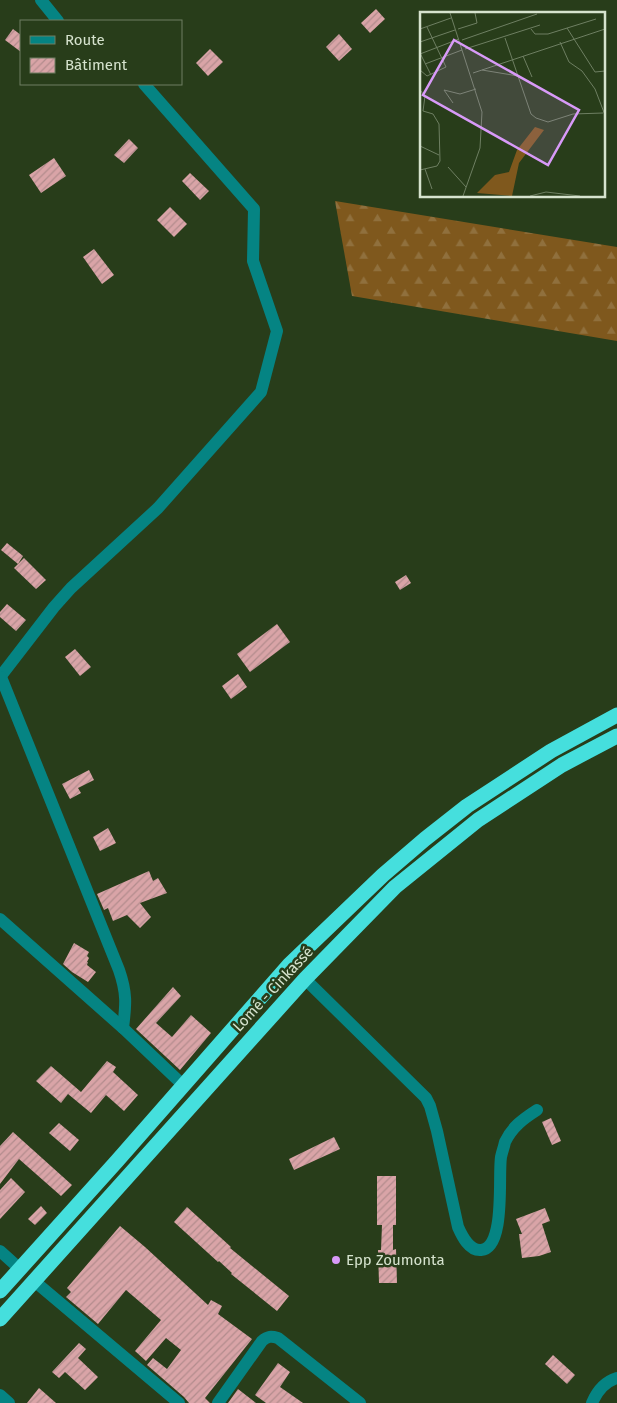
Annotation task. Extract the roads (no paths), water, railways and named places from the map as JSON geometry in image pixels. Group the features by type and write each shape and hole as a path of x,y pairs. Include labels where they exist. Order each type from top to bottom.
{"highway":[{"name":"Lomé - Cinkassé","path":"0,1291 289,965 382,875 467,806 552,751 617,715"},
{"name":"Lomé - Cinkassé","path":"0,1319 305,980 395,888 478,820 562,765 617,736"},
{"path":"117,1161 130,1173"}],"street":[{"path":"41,0 57,20"},
{"path":"123,1028 126,1000 124,984 0,677 71,588 158,508 261,392 277,331 253,261 254,209 145,85"},
{"path":"0,919 123,1028 183,1085"},
{"path":"305,980 426,1098 437,1130 458,1227 464,1239 475,1250 483,1250 489,1247 496,1232 499,1218 501,1158 505,1144 512,1130 522,1120 537,1110"},
{"path":"0,1251 20,1269"},
{"path":"34,1280 179,1403"},
{"path":"218,1403 262,1341 272,1336 278,1338 360,1403"},
{"path":"592,1403 599,1389 610,1380 617,1378"},
{"path":"0,1395 9,1403"}],"place":[{"name":"Epp Zoumonta","path":"336,1260"}]}
